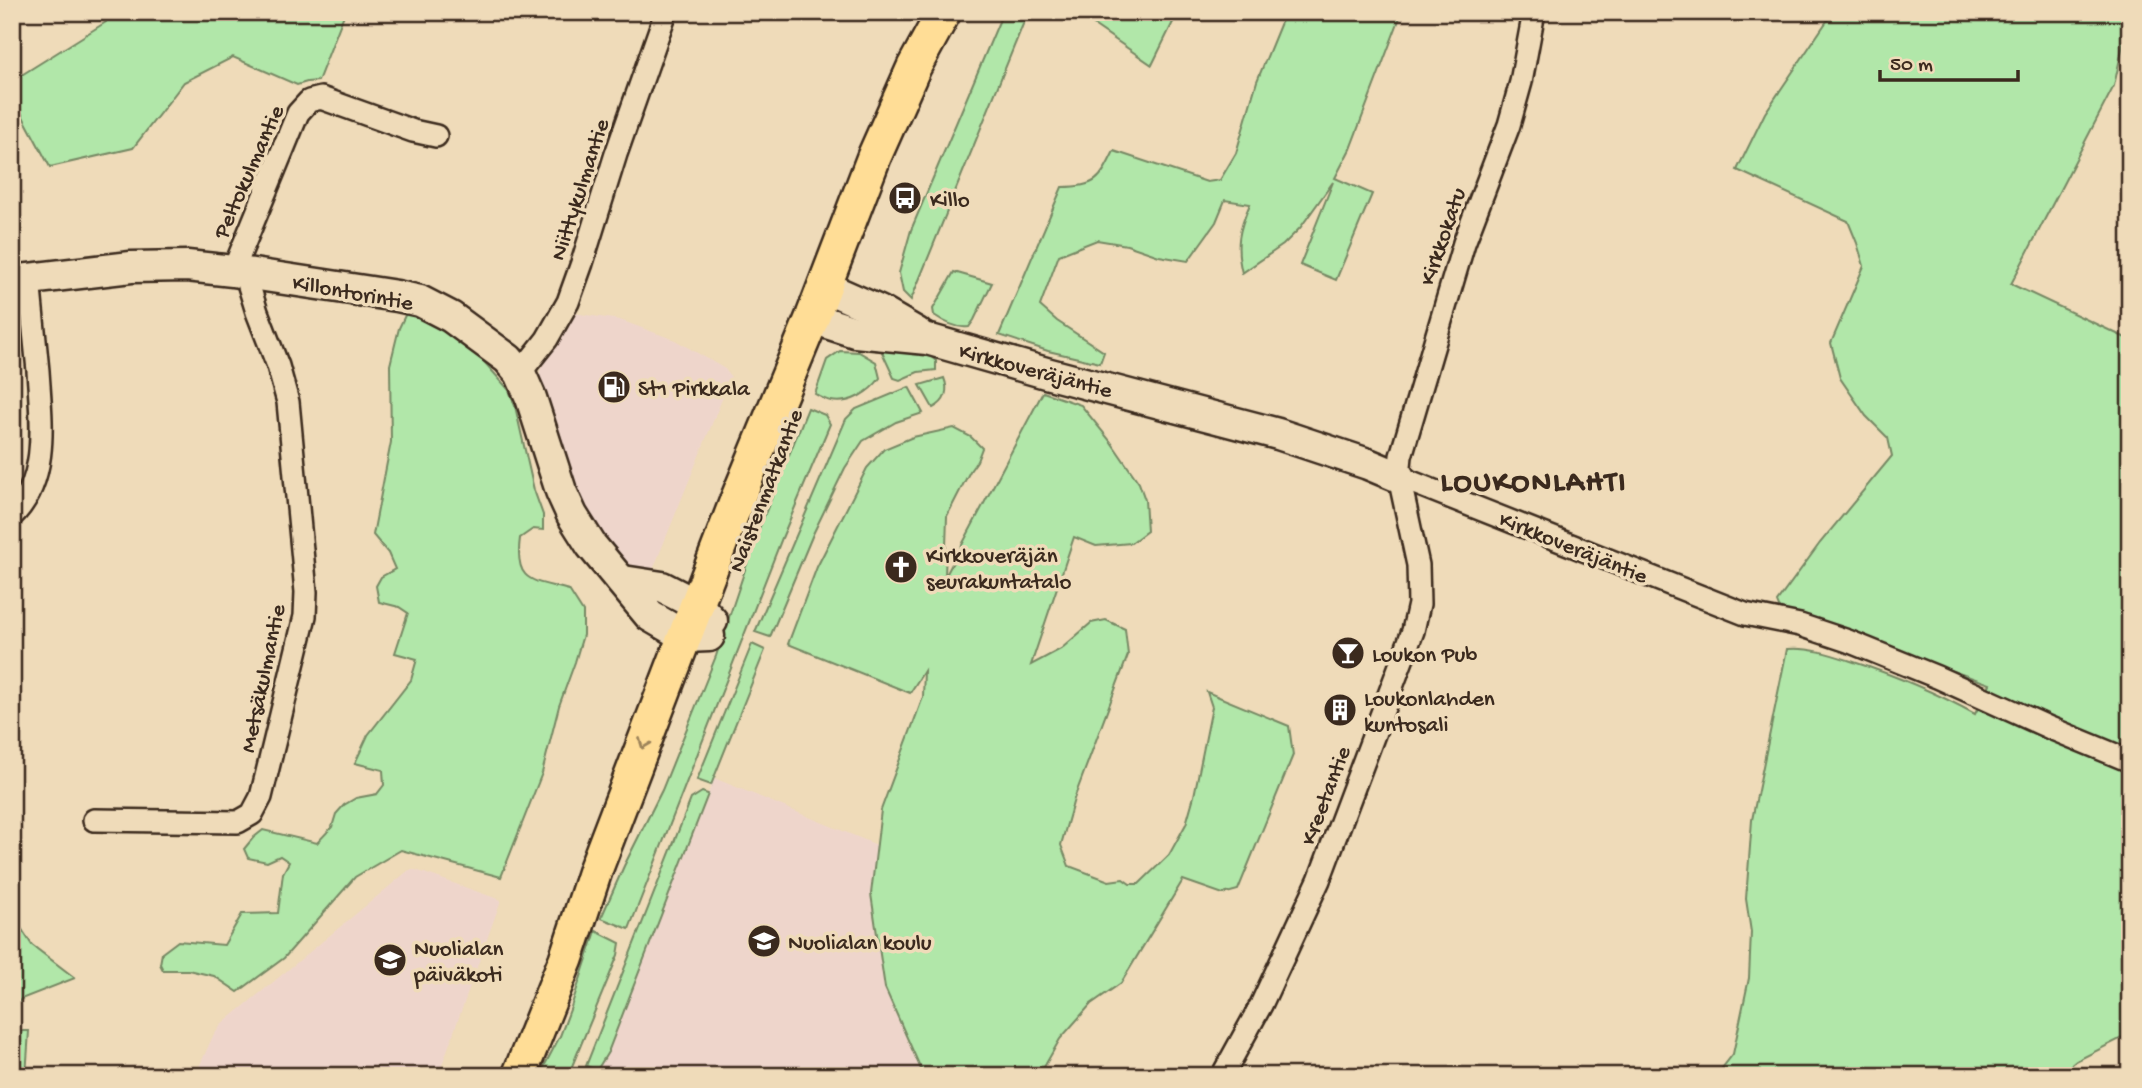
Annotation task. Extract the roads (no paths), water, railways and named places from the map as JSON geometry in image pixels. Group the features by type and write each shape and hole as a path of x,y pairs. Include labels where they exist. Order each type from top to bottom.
{"main road":[{"name":"Naistenmatkantie","path":"519,1076 566,959 596,868 701,626 737,500 828,306 906,130 944,12 914,67 874,157 828,306"}],"street":[{"name":"Niittykulmantie","path":"520,373 547,340 568,303 616,153 666,12"},
{"name":"Kirkkokatu","path":"1399,477 1401,456 1464,243 1509,125 1521,82 1534,12"},
{"name":"Peltokulmantie","path":"239,272 298,113 309,101 321,98 405,129 436,136"},
{"name":"Killontorintie","path":"21,280 131,267 187,267 239,272 397,296 420,302 451,317 508,359 520,373 572,515 591,545 623,582 662,587 701,626"},
{"name":"Metsäkulmantie","path":"94,820 238,822 252,814 261,797 305,615 306,592 288,402 278,366 239,272"},
{"path":"12,516 23,506 33,482 39,461 41,429 21,280"},
{"name":"Kirkkoveräjäntie","path":"828,306 855,332 927,339 1278,434 1368,464 1745,614 1800,625 1848,641 2130,761"},
{"name":"Kreetantie","path":"1222,1076 1261,1005 1319,880 1413,631 1419,604 1419,565 1399,477"}],"place":[{"name":"Killo","path":"905,198"},
{"name":"St1 Pirkkala","path":"614,387"},
{"name":"Kirkkoveräjän seurakuntatalo","path":"901,567"},
{"name":"Loukon Pub","path":"1348,653"},
{"name":"Loukonlahden kuntosali","path":"1340,710"},
{"name":"Nuolialan koulu","path":"764,941"},
{"name":"Nuolialan päiväkoti","path":"390,960"}],"district":[{"name":"LOUKONLAHTI","path":"1534,480"}]}
